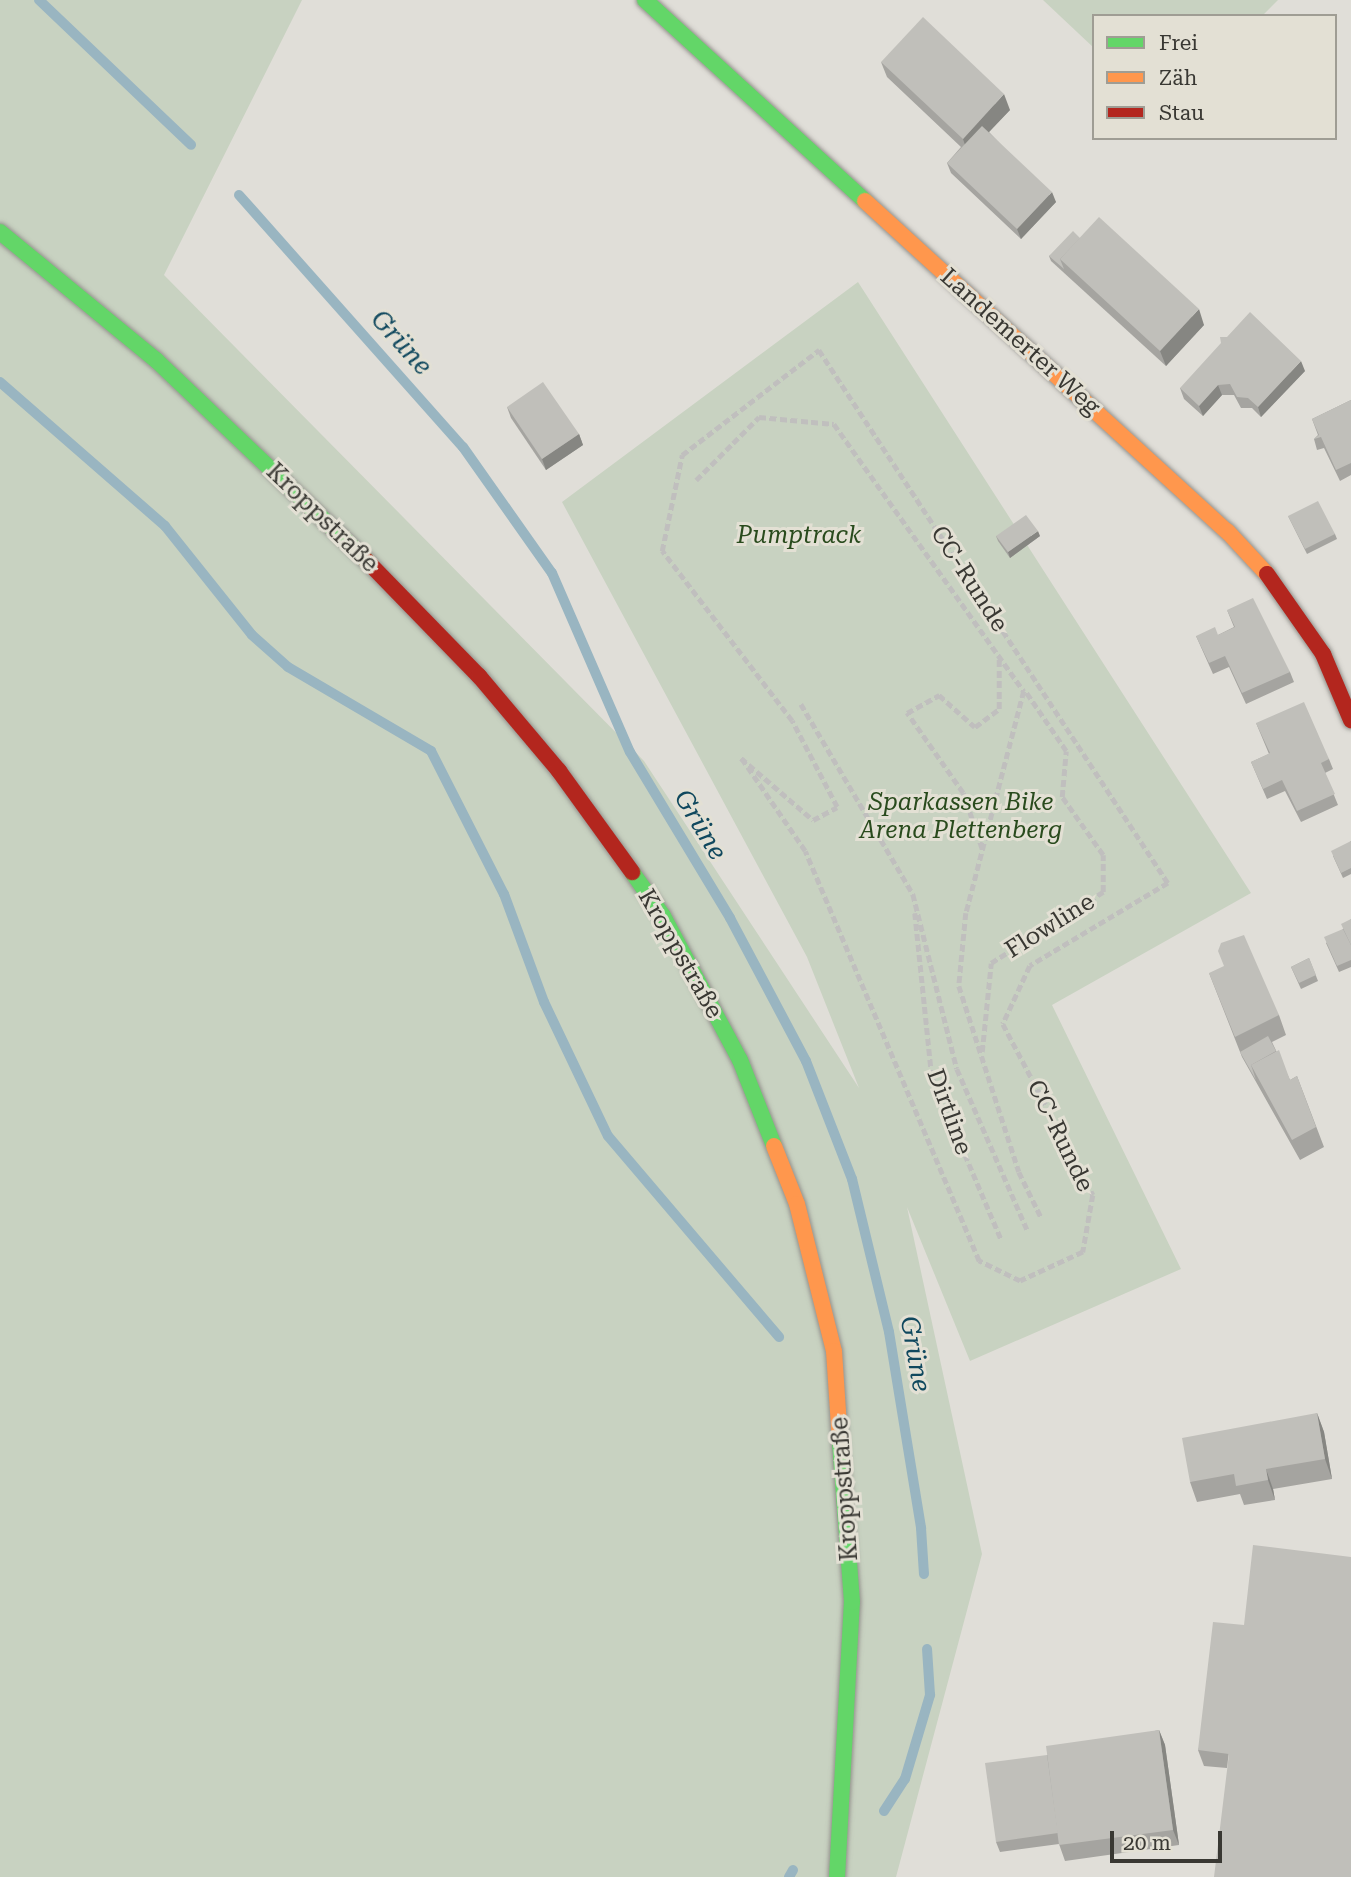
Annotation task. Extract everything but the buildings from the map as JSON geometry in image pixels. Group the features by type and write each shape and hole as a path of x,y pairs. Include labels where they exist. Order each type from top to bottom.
{"street":[{"name":"Landemerter Weg","path":"645,0 1227,531 1282,590 1323,654 1351,720"},
{"name":"Kroppstraße","path":"0,232 156,360 352,545 479,676 559,771 663,916 740,1060 797,1205 834,1351 852,1602 837,1877"}],"path":[{"name":"CC-Runde","path":"819,350 1168,883 1030,966 1003,1024 1093,1195 1083,1252 1020,1281 979,1261 805,851 741,758 813,820 837,807 792,721 662,551 682,455 819,350"},
{"name":"Flowline","path":"696,480 759,417 834,424 1066,751 1062,797 1103,855 1103,892 991,963 982,1057"},
{"path":"982,850 963,793 908,713 939,695 975,727 999,709 999,655"},
{"name":"Flowline","path":"1024,691 966,913 959,986 1019,1172 1042,1219"},
{"name":"Dirtline","path":"801,704 913,894 957,1069 1027,1229"},
{"name":"Dirtline","path":"913,894 932,1077 1001,1239"}],"green space":[{"path":"0,0 302,0 164,275 644,761 859,1088 807,957 562,502 858,282 1251,893 1052,1005 1181,1269 970,1361 907,1207 982,1554 896,1877 0,1877"},
{"path":"1043,0 1278,0 1264,14 1092,14 1092,46"}],"waterway":[{"name":"Grüne","path":"39,0 191,145"},
{"name":"Grüne","path":"239,195 463,447 552,573 630,752 730,918 806,1061 852,1179 889,1332 921,1528 924,1574"},
{"path":"0,382 165,526 252,635 288,667 431,751 504,894 544,1002 608,1136 779,1337"},
{"name":"Grüne","path":"884,1811 905,1779 930,1695 927,1649"},
{"name":"Grüne","path":"789,1877 793,1870"}],"traffic: fast":[{"path":"645,0 865,201"},
{"path":"0,232 156,360 366,560"},
{"path":"632,872 663,916 740,1060 774,1146"},
{"path":"837,1877 852,1602 840,1441"}],"traffic: slow":[{"path":"865,201 1227,531 1267,574"},
{"path":"774,1146 797,1204 834,1351 840,1441"}],"traffic: jam":[{"path":"366,560 479,676 559,771 632,872"},
{"path":"1267,574 1323,654 1351,720"}],"park label":[{"name":"Pumptrack","path":"799,536"},
{"name":"Sparkassen Bike Arena Plettenberg","path":"961,817"}]}
